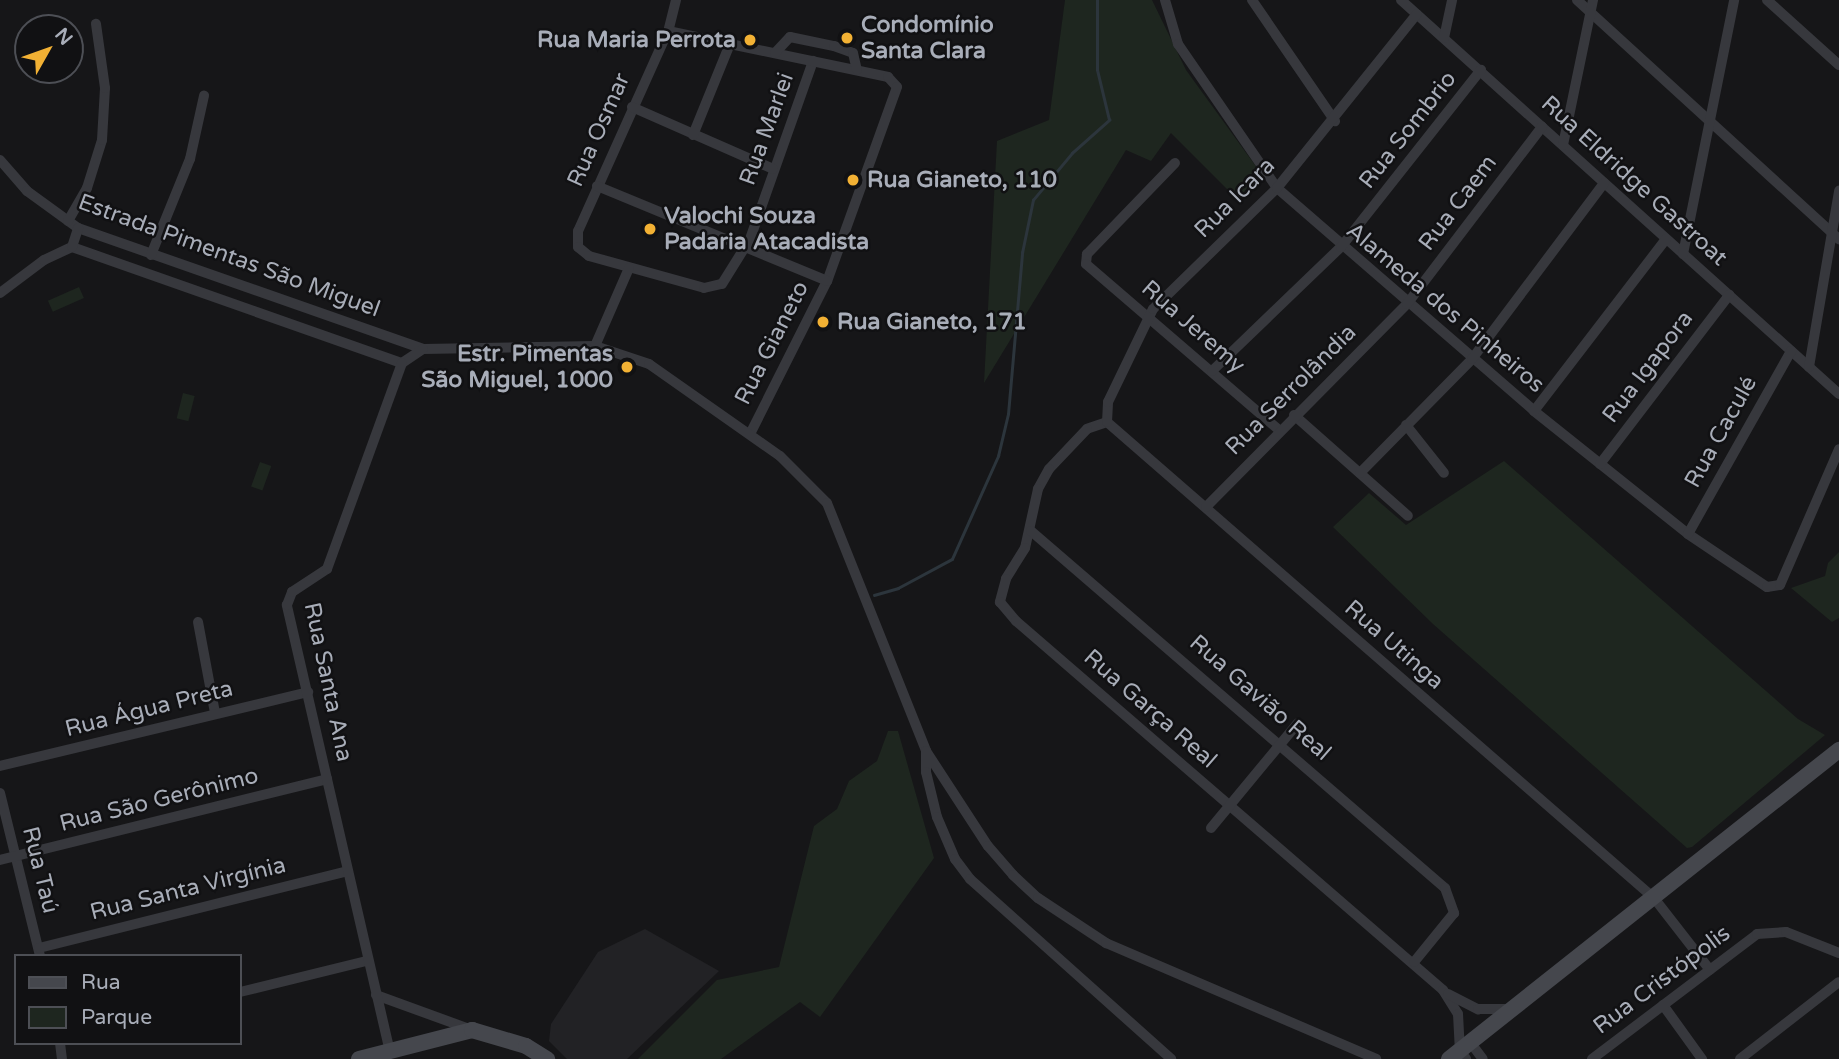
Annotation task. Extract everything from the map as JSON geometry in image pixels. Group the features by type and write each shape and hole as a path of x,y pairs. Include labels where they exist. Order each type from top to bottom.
{"street":[{"name":"Rua Osmar","path":"629,268 589,257 578,247 578,231 668,31 676,0"},
{"name":"Alameda dos Pinheiros","path":"1165,0 1178,44 1278,188 1341,247 1534,411 1688,534 1767,587 1780,585 1839,449"},
{"path":"1252,0 1335,121"},
{"name":"Rua Eldridge Gastroat","path":"1401,0 1839,394"},
{"path":"1444,38 1452,0"},
{"path":"1577,0 1835,235"},
{"path":"1563,145 1593,0"},
{"path":"1683,254 1734,0"},
{"path":"1767,0 1839,65"},
{"name":"Rua Icara","path":"1107,422 1108,402 1149,316 1278,188 1335,121 1417,14"},
{"path":"0,293 44,260 72,247 73,224 102,140 105,88 96,24"},
{"path":"668,31 730,44 858,70 853,53 834,46 790,37 775,53"},
{"path":"693,135 730,44"},
{"name":"Rua Marlei","path":"629,268 712,289 727,279 745,250 813,61"},
{"name":"Rua Gianeto","path":"750,434 827,281 897,91 888,77 858,70"},
{"name":"Rua Sombrio","path":"1212,371 1341,247 1481,71"},
{"path":"150,255 190,159 204,96"},
{"path":"632,107 773,169"},
{"name":"Rua Caem","path":"1407,304 1542,127"},
{"name":"Estrada Pimentas São Miguel","path":"0,160 27,191 73,224 150,255 423,349 596,346 649,365 750,434 797,470 827,503 926,751"},
{"name":"Rua Jeremy","path":"1175,163 1087,254 1086,264 1279,430"},
{"path":"1360,473 1472,359 1604,183"},
{"path":"597,186 745,250 827,281"},
{"path":"1809,367 1835,235 1839,191"},
{"path":"1534,411 1665,239"},
{"name":"Estrada Pimentas São Miguel","path":"72,247 402,363"},
{"path":"596,346 629,268"},
{"name":"Rua Igapora","path":"1600,464 1729,295"},
{"name":"Rua Serrolândia","path":"1206,507 1279,430 1407,304"},
{"path":"402,363 423,349"},
{"name":"Rua Caculé","path":"1688,534 1791,351"},
{"name":"Rua Santa Ana","path":"390,1052 366,961 288,598 327,569 402,363"},
{"path":"1294,415 1408,516"},
{"name":"Rua Utinga","path":"1107,422 1652,896 1710,970"},
{"name":"Rua Garça Real","path":"1107,422 1087,429 1049,469 1038,489 1031,531 1001,592 1006,611 1414,962 1443,990"},
{"path":"1406,425 1444,473"},
{"name":"Rua Gavião Real","path":"1031,531 1282,744 1445,888 1454,904 1450,922 1414,962"},
{"path":"198,622 215,713"},
{"name":"Rua Água Preta","path":"0,766 308,692"},
{"path":"1211,828 1298,723"},
{"path":"1652,896 1839,738"},
{"path":"1461,1053 1629,914 1839,750"},
{"path":"926,751 926,772 937,817 955,859 970,879 1171,1059"},
{"path":"926,751 996,856 1038,898 1075,925 1151,964 1376,1059"},
{"name":"Rua São Gerônimo","path":"0,860 327,779"},
{"name":"Rua Taú","path":"0,793 40,952"},
{"name":"Rua Santa Virgínia","path":"40,952 347,872"},
{"name":"Rua Cristópolis","path":"1592,1059 1757,934 1786,932 1839,953"},
{"path":"242,992 366,961"},
{"path":"1740,1059 1839,982"},
{"path":"1443,990 1469,1006 1512,1009"},
{"path":"1443,990 1461,1022 1461,1053"},
{"path":"376,995 547,1059"},
{"path":"1663,1005 1702,1059"},
{"path":"359,1059 472,1030"},
{"path":"1461,1053 1483,1059"}],"shaded area":[{"path":"645,929 719,971 627,1059 567,1059 549,1041 551,1024 598,952"}],"green space":[{"path":"1065,0 1152,0 1186,70 1260,172 1238,200 1171,133 1151,161 1126,150 984,383 997,141 1049,120"},
{"path":"79,287 84,298 53,312 48,301"},
{"path":"183,393 195,396 188,421 177,418"},
{"path":"1504,461 1798,719 1825,735 1692,847 1687,848 1433,624 1333,527 1369,493 1406,525"},
{"path":"260,462 271,466 262,491 251,486"},
{"path":"1839,552 1839,618 1832,622 1791,588 1825,576 1828,563"},
{"path":"888,731 898,731 934,858 820,1017 800,1002 721,1059 638,1059 717,980 779,967 814,826 837,809 849,781 877,761"}],"waterway":[{"path":"874,595 898,588 952,559 998,456 1008,414 1022,253 1033,200 1072,153 1109,120 1097,70 1097,0"}],"place":[{"name":"Condomínio Santa Clara","path":"847,38"},
{"name":"Rua Maria Perrota","path":"750,40"},
{"name":"Rua Gianeto, 110","path":"853,180"},
{"name":"Valochi Souza Padaria Atacadista","path":"650,229"},
{"name":"Rua Gianeto, 171","path":"823,322"},
{"name":"Estr. Pimentas São Miguel, 1000","path":"627,367"}]}
